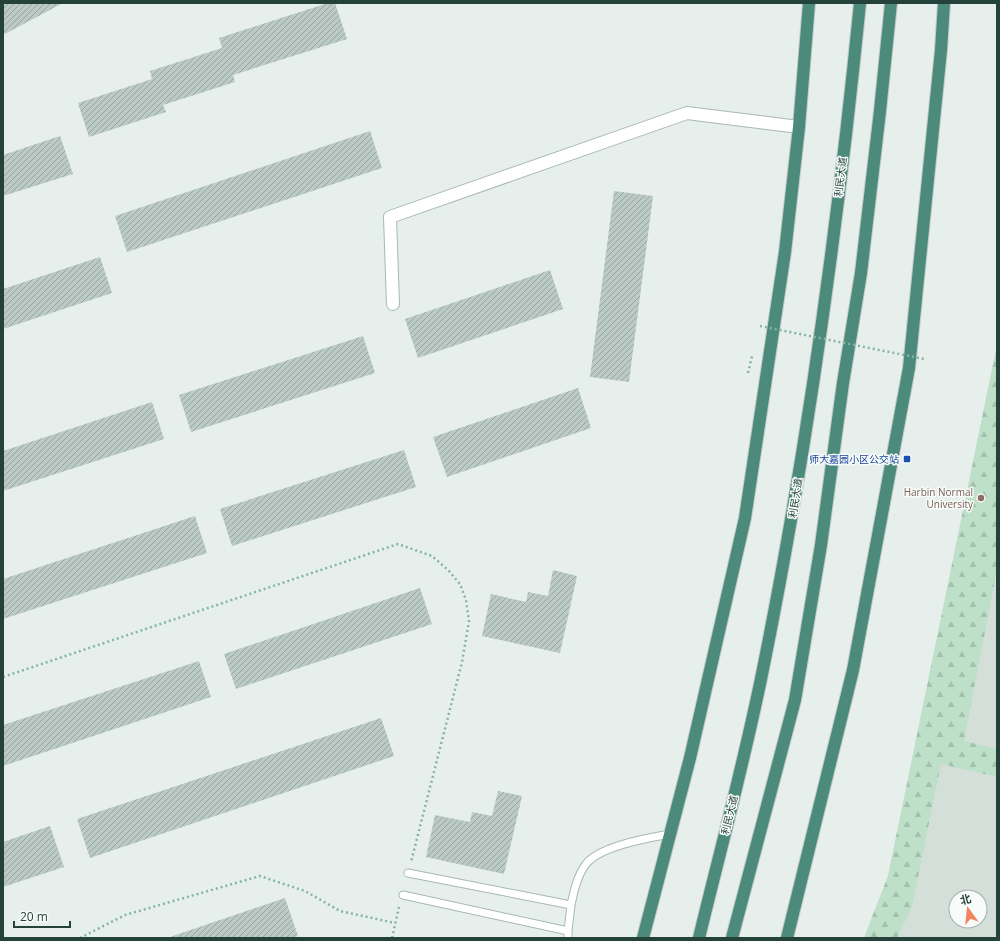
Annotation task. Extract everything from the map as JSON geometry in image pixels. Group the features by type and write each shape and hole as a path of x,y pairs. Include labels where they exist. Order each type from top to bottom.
{"highway":[{"path":"643,938 690,758 745,518 785,252 799,127 809,3"},
{"name":"利民大道","path":"699,938 764,667 792,520 825,300 860,3"},
{"path":"732,938 795,700 821,544 843,382 861,273 891,3"},
{"path":"787,938 854,670 909,368 941,50 944,3"}],"street":[{"path":"393,304 390,217 688,113 799,127"}],"lane":[{"path":"403,895 568,934 571,905 575,886 586,863 597,854 643,840 670,834"},
{"path":"408,874 571,905"}],"path":[{"path":"760,326 924,358"},
{"path":"3,677 398,544 432,556 460,584 466,600 468,621 462,662 408,874"},
{"path":"80,938 124,915 260,876 305,890 340,911 395,923"},
{"path":"392,938 403,895"}],"shaded area":[{"name":"Harbin Normal University","path":"997,345 997,938 864,938 888,876"}],"green space":[{"path":"997,345 997,569 964,741 997,749 997,777 941,764 912,907 897,938 864,938 888,876"}],"building":[{"path":"3,3 63,3 3,35"},
{"path":"328,3 335,3 347,39 233,75 235,82 163,105 166,112 89,137 78,103 152,79 150,71 222,48 219,38"},
{"path":"370,131 382,168 127,252 115,216"},
{"path":"60,136 73,174 3,196 3,155"},
{"path":"614,191 653,196 629,382 590,377"},
{"path":"100,257 112,293 3,329 3,289"},
{"path":"550,270 563,309 418,358 405,319"},
{"path":"363,336 375,373 191,432 179,395"},
{"path":"578,388 591,428 447,477 433,437"},
{"path":"152,402 164,439 3,491 3,451"},
{"path":"404,450 416,487 232,546 220,509"},
{"path":"195,516 207,553 3,619 3,579"},
{"path":"553,570 577,576 560,653 482,636 491,594 526,602 528,592 548,596"},
{"path":"420,588 432,624 236,689 224,654"},
{"path":"199,661 211,697 3,766 3,725"},
{"path":"381,718 394,756 90,858 77,819"},
{"path":"498,791 522,796 504,874 426,857 435,815 470,822 472,812 492,816"},
{"path":"50,826 64,867 3,887 3,842"},
{"path":"285,898 298,936 292,938 167,938"}],"place":[{"name":"师大嘉园小区公交站","path":"907,459"},
{"name":"Harbin Normal University","path":"981,498"}]}
